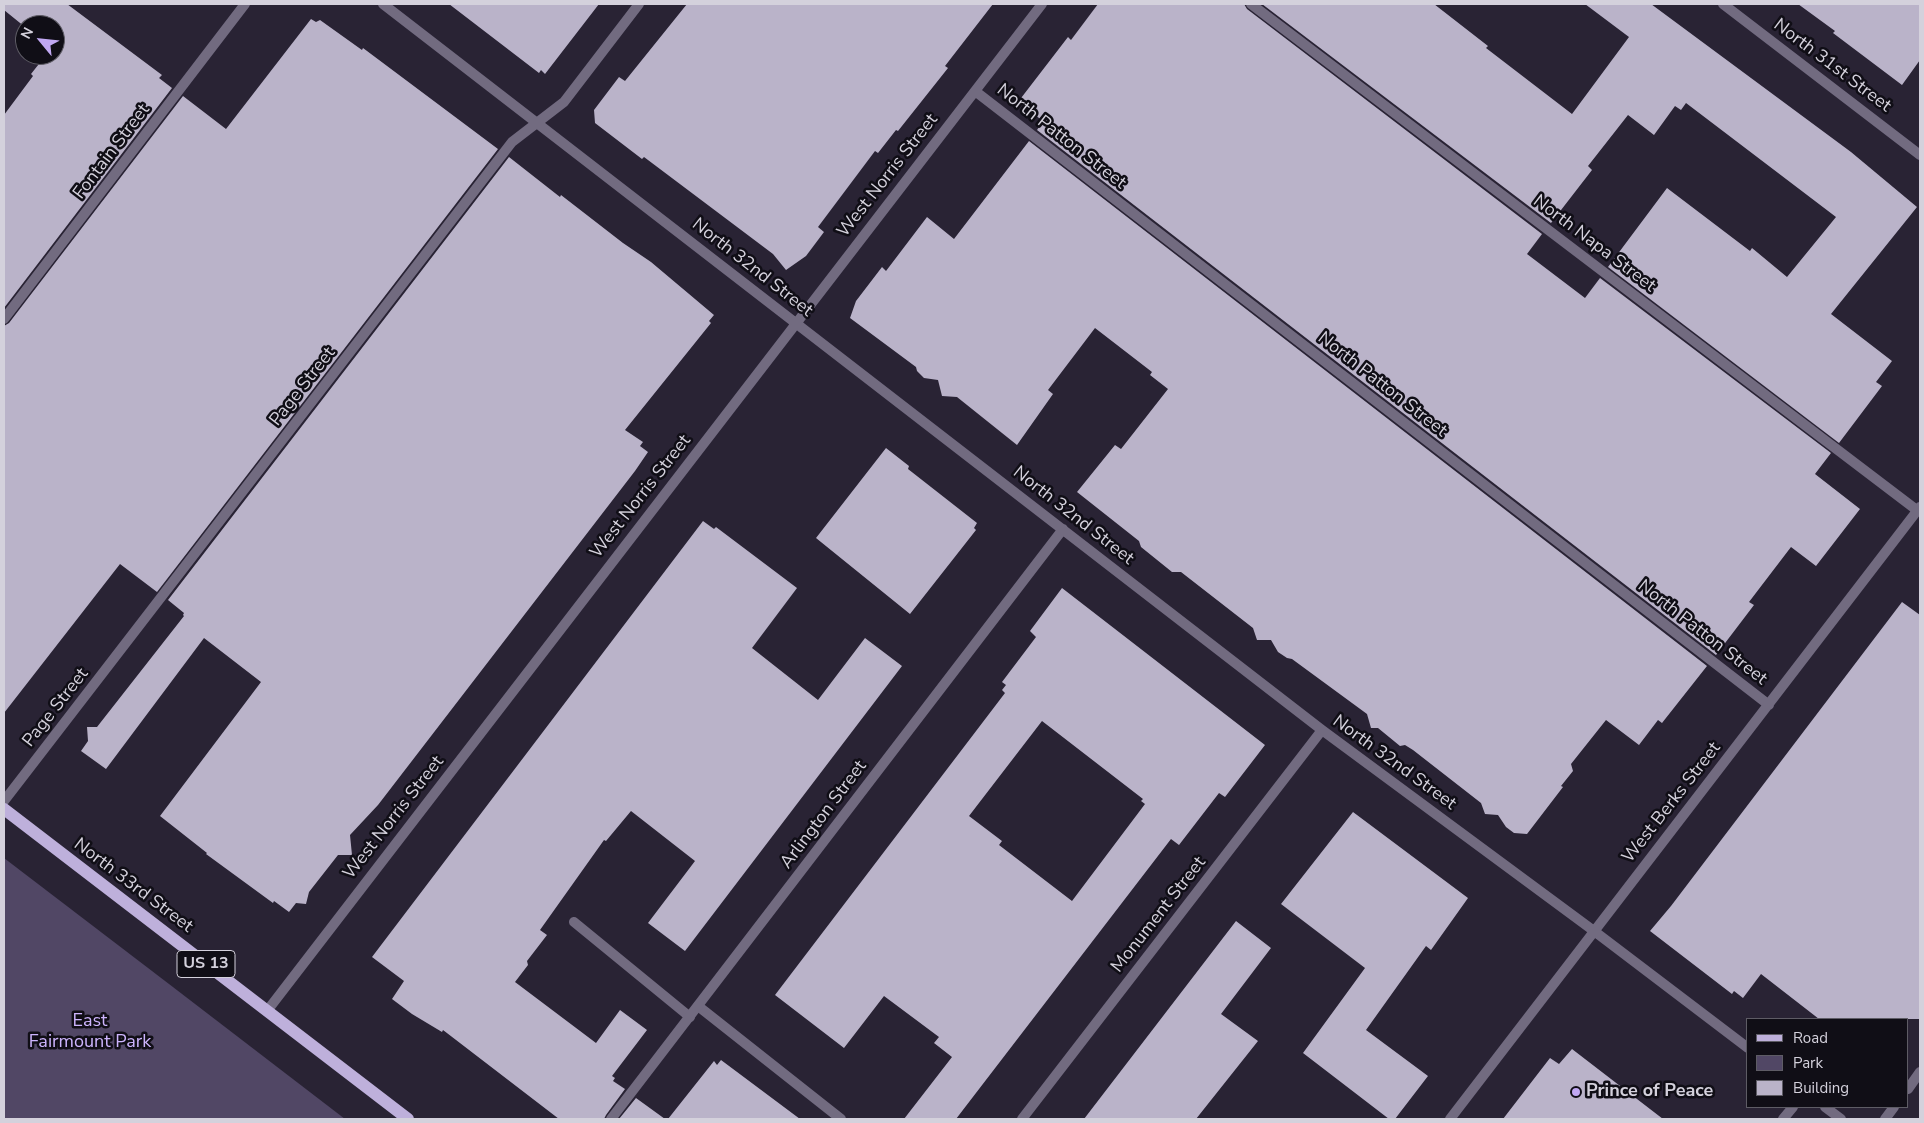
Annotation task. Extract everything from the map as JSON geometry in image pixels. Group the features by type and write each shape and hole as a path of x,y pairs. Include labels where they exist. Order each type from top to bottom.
{"main road":[{"name":"North 33rd Street","path":"4,809 408,1119"}],"street":[{"name":"Fontain Street","path":"4,319 245,4"},
{"name":"North 32nd Street","path":"383,4 1322,730 1594,931 1746,1046"},
{"name":"Page Street","path":"4,801 512,142 564,102 640,4"},
{"name":"West Norris Street","path":"267,1011 1042,4"},
{"name":"North Napa Street","path":"1252,4 1919,509"},
{"name":"North 31st Street","path":"1723,4 1920,155"},
{"name":"North Patton Street","path":"975,91 1768,705"},
{"name":"West Berks Street","path":"1450,1119 1919,509"},
{"name":"Arlington Street","path":"612,1119 1063,530"},
{"name":"Monument Street","path":"1022,1119 1322,730"},
{"path":"574,922 690,1017"},
{"path":"698,1006 841,1119"},
{"path":"1909,1088 1920,1072"},
{"path":"1783,1119 1792,1108"},
{"path":"1826,1108 1841,1119"},
{"path":"1884,1119 1893,1108"}],"green space":[{"name":"East Fairmount Park","path":"4,858 169,984 345,1119 4,1119"}],"building":[{"path":"4,4 67,4 162,75 159,78 172,88 4,308 4,115 33,76 31,74 38,65 65,65 65,15 15,15 15,19 4,10"},
{"path":"449,4 599,4 545,74 541,70 539,73"},
{"path":"687,4 993,4 945,66 948,68 898,131 896,130 878,153 875,151 818,227 824,232 806,256 786,270 773,254 644,157 642,159 595,123 594,110 619,77 625,81"},
{"path":"1098,4 1244,4 1247,9 1542,234 1527,254 1585,298 1600,278 1831,453 1815,474 1860,509 1816,566 1791,547 1749,602 1754,605 1716,655 1037,130 1043,121 1018,102 1068,37 1071,40"},
{"path":"1262,4 1434,4 1488,46 1486,48 1572,114 1629,37 1585,4 1651,4 1851,152 1917,207 1831,314 1892,361 1876,382 1882,386 1839,443 1608,267 1667,188 1750,251 1752,248 1787,277 1836,217 1686,103 1681,110 1675,106 1654,135 1628,115 1588,166 1592,170 1551,223"},
{"path":"1798,4 1920,4 1920,60 1902,85"},
{"path":"311,19 316,22 320,20 362,50 363,48 498,149 157,592 120,564 4,713 4,326 9,323 183,96 226,129"},
{"path":"1029,141 1707,666 1662,723 1658,720 1639,745 1606,720 1571,764 1573,771 1561,786 1563,787 1527,834 1514,833 1506,827 1498,815 1485,814 1481,803 1413,750 1405,745 1400,746 1378,728 1371,728 1367,714 1292,659 1278,652 1271,640 1257,640 1253,628 1181,572 1172,572 1141,547 1139,541 1077,492 1115,445 1121,449 1168,389 1150,375 1152,372 1095,328 1048,390 1053,394 1017,445 957,397 942,396 938,380 924,378 917,371 916,367 850,318 856,301 882,267 886,271 927,217 954,239"},
{"path":"509,157 560,197 561,195 651,262 714,315 709,321 711,323 625,430 643,442 640,446 648,452 635,471 378,805 350,835 352,855 338,855 309,892 306,904 296,903 289,912 274,901 273,903 206,854 160,816 261,682 204,638 106,769 81,751 88,741 87,727 97,727 184,616 184,613 168,600"},
{"path":"886,448 909,466 908,469 977,523 974,528 976,530 910,614 816,538"},
{"path":"703,521 714,529 716,527 797,588 752,648 818,700 865,638 902,666 685,951 648,923 695,861 631,811 606,841 604,840 540,930 547,935 527,961 528,965 515,982 596,1043 620,1010 647,1030 612,1076 615,1078 613,1081 625,1089 604,1119 559,1119 443,1030 442,1032 412,1014 392,999 404,981 372,957"},
{"path":"1062,588 1265,745 1225,797 1219,793 1179,845 1171,839 956,1119 904,1119 952,1057 934,1043 939,1037 884,996 844,1048 775,995 1005,693 1002,690 1006,685 1002,682 1036,637 1030,631","holes":["1042,721 1143,799 1141,801 1145,804 1072,901 999,845 1002,841 969,816"]},
{"path":"1902,602 1920,615 1920,1019 1818,1018 1761,974 1743,998 1734,991 1732,994 1650,931"},
{"path":"1353,812 1468,898 1431,950 1426,946 1366,1030 1428,1076 1395,1119 1389,1119 1303,1053 1365,968 1281,904"},
{"path":"1236,921 1271,948 1221,1014 1258,1041 1196,1119 1084,1119"},
{"name":"Prince of Peace","path":"1572,1049 1663,1119 1503,1119 1550,1058 1559,1064"},
{"path":"721,1060 800,1119 668,1119 714,1061 717,1065"},
{"path":"636,1098 665,1119 619,1119"}],"place":[{"name":"Prince of Peace","path":"1576,1092"}]}
